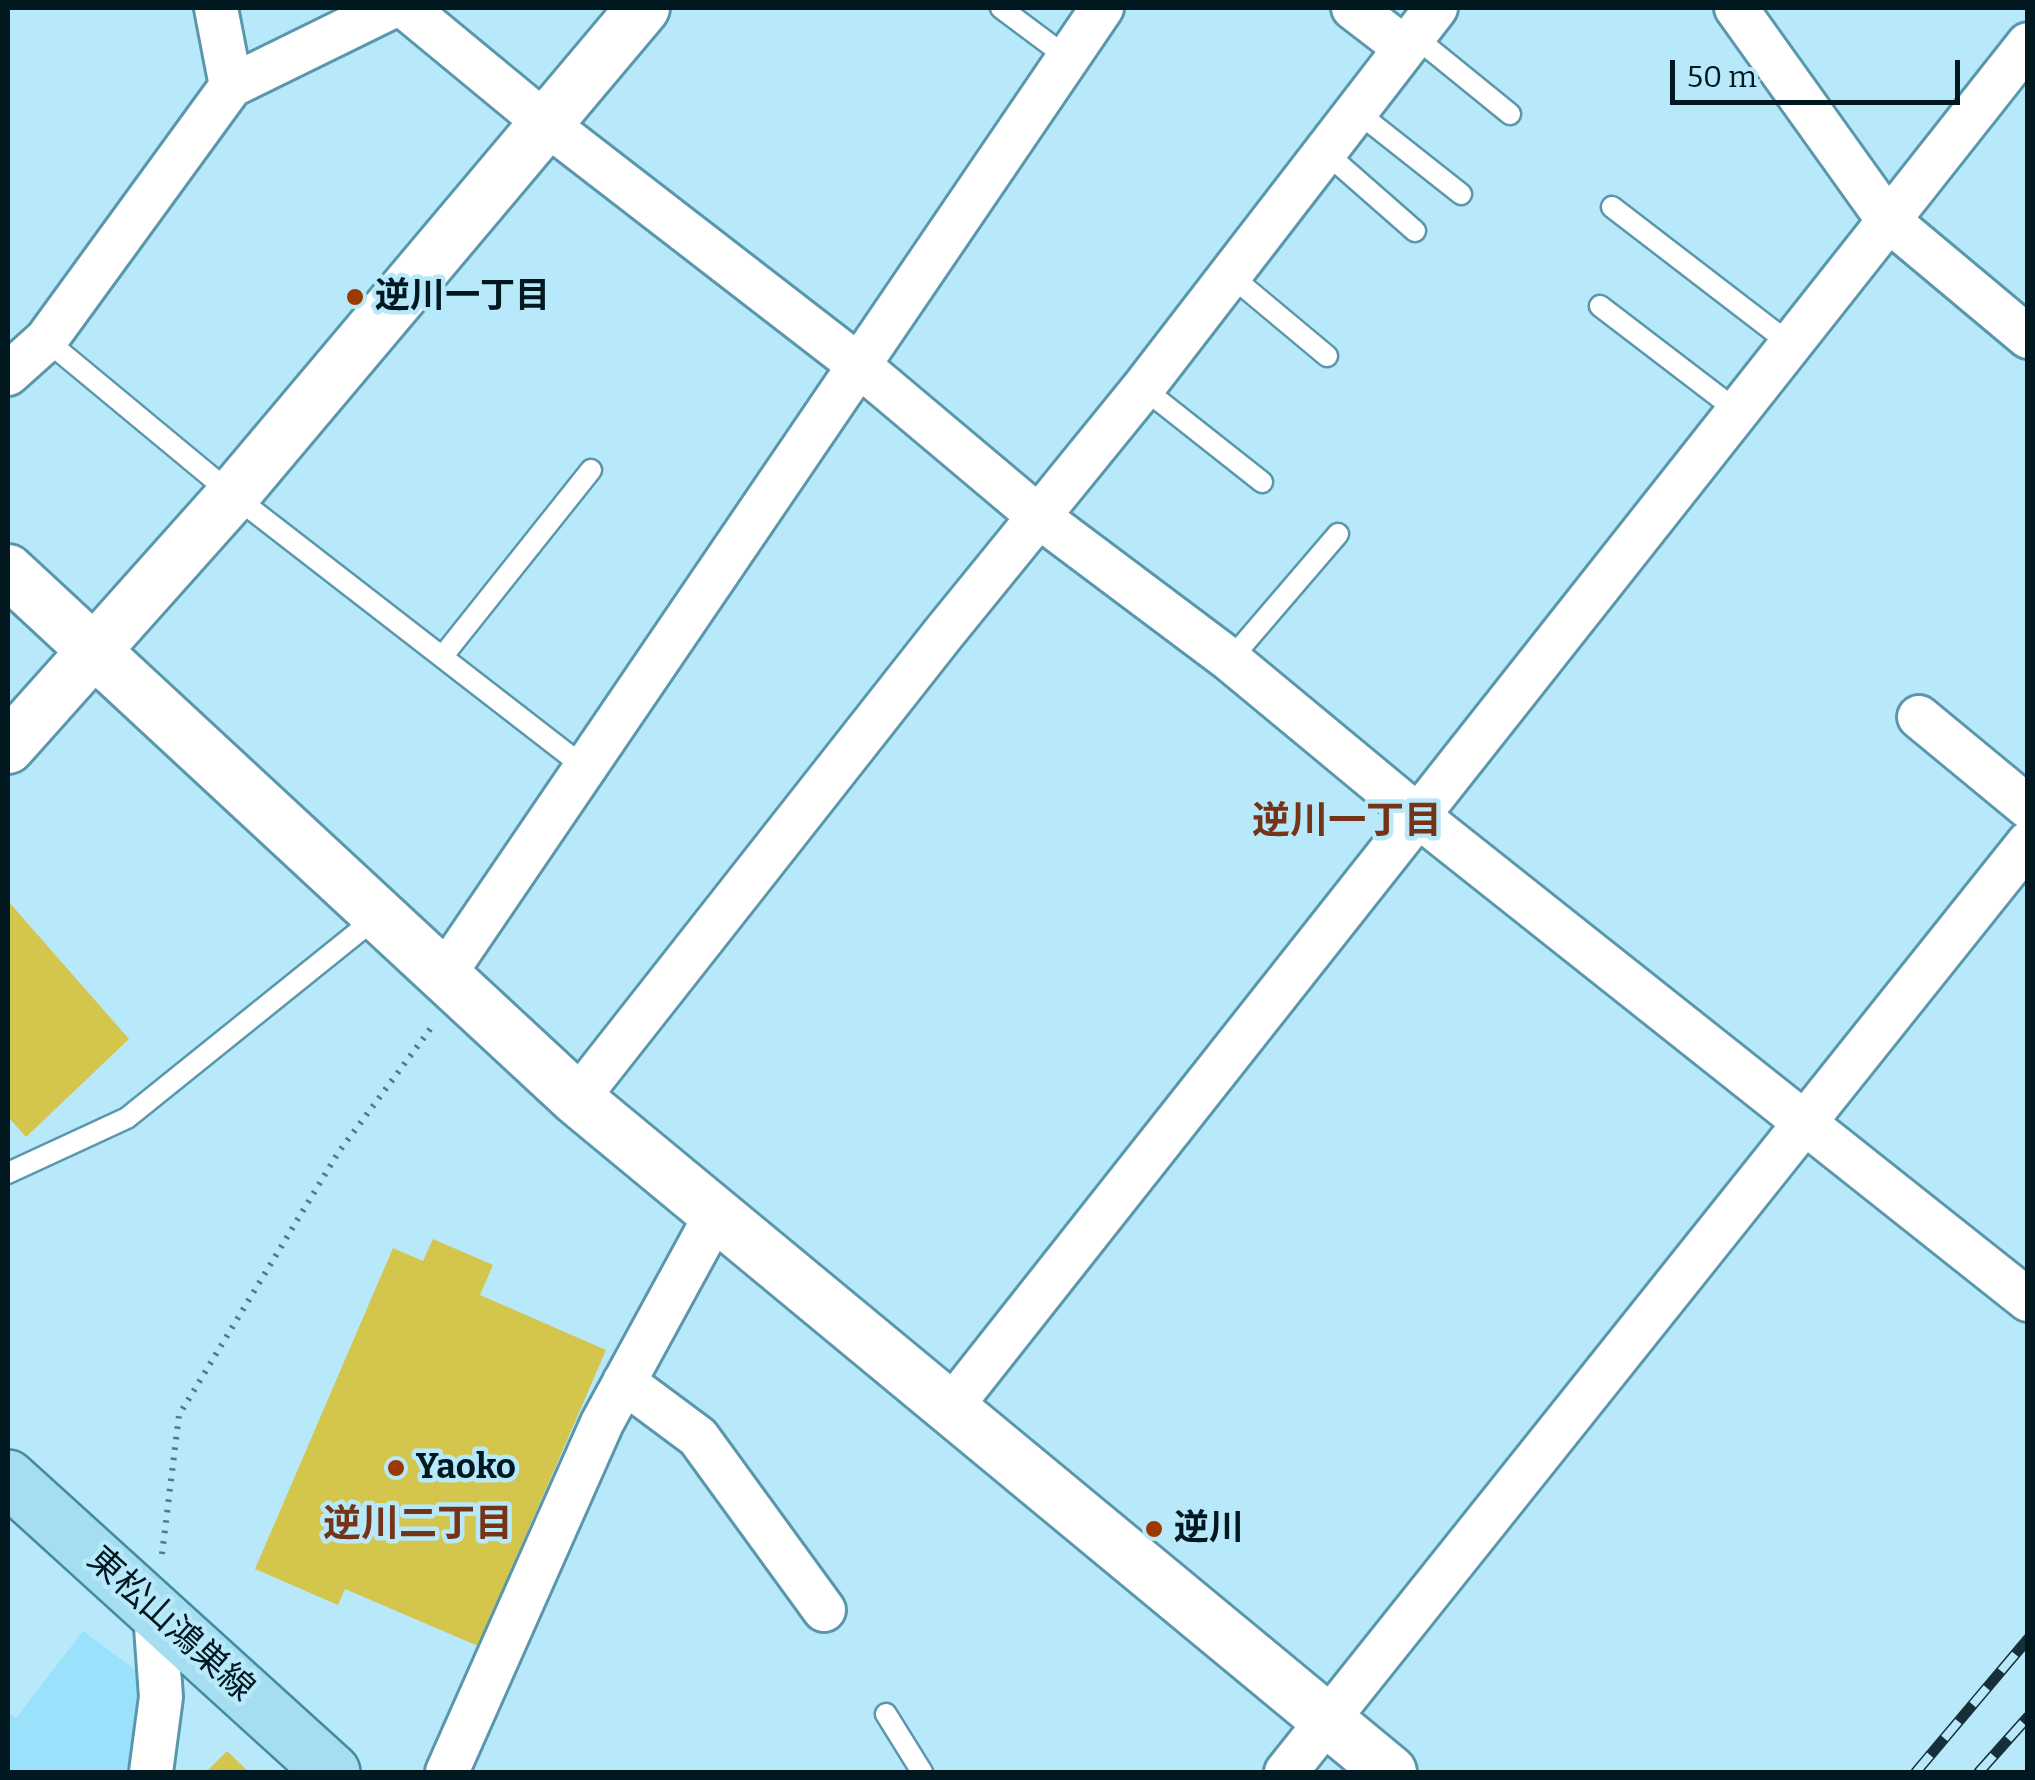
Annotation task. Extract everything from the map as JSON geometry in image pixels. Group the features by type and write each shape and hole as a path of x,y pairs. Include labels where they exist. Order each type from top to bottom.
{"main road":[{"name":"東松山鴻巣線","path":"8,1478 332,1772"}],"street":[{"path":"216,8 230,86"},
{"path":"8,374 46,340 230,86 390,8"},
{"path":"406,8 544,122 861,367 1038,516 1230,660 1417,815 2028,1300"},
{"path":"8,747 91,649 232,495 643,8"},
{"path":"450,984 588,770 1102,8"},
{"path":"578,1099 1143,388 1419,30 1353,8"},
{"path":"1736,8 1887,220 2028,337"},
{"path":"950,1407 2028,44"},
{"path":"8,571 578,1099 1390,1772"},
{"path":"1919,717 2028,807"},
{"path":"1286,1772 2028,843"},
{"path":"447,1772 624,1382 715,1216"},
{"path":"624,1382 698,1437 824,1610"},
{"path":"150,1772 161,1697 155,1613"}],"lane":[{"path":"1002,8 1068,58"},
{"path":"1419,30 1510,114"},
{"path":"1356,111 1461,194"},
{"path":"1325,152 1416,231"},
{"path":"1612,207 1789,343"},
{"path":"1230,275 1327,356"},
{"path":"1600,306 1736,410"},
{"path":"46,340 232,495 588,770"},
{"path":"1143,388 1262,482"},
{"path":"442,657 590,470"},
{"path":"1230,660 1338,534"},
{"path":"8,1173 127,1118 380,914"},
{"path":"886,1714 922,1772"}],"path":[{"path":"155,1613 179,1415 338,1152 450,984"}],"shaded area":[{"path":"83,1631 141,1674 137,1772 8,1772 8,1712 16,1718"}],"building":[{"path":"8,901 129,1039 26,1137 8,1117"},
{"path":"433,1239 493,1265 480,1295 606,1350 478,1646 345,1589 338,1605 255,1569 393,1248 423,1261"},
{"path":"227,1751 249,1772 206,1772"}],"railway":[{"path":"1916,1772 2028,1639"},
{"path":"1979,1772 2028,1717"}],"place":[{"name":"逆川一丁目","path":"355,297"},
{"name":"Yaoko","path":"396,1468"},
{"name":"逆川","path":"1154,1529"}],"district":[{"name":"逆川一丁目","path":"1347,822"},
{"name":"逆川二丁目","path":"418,1525"}]}
